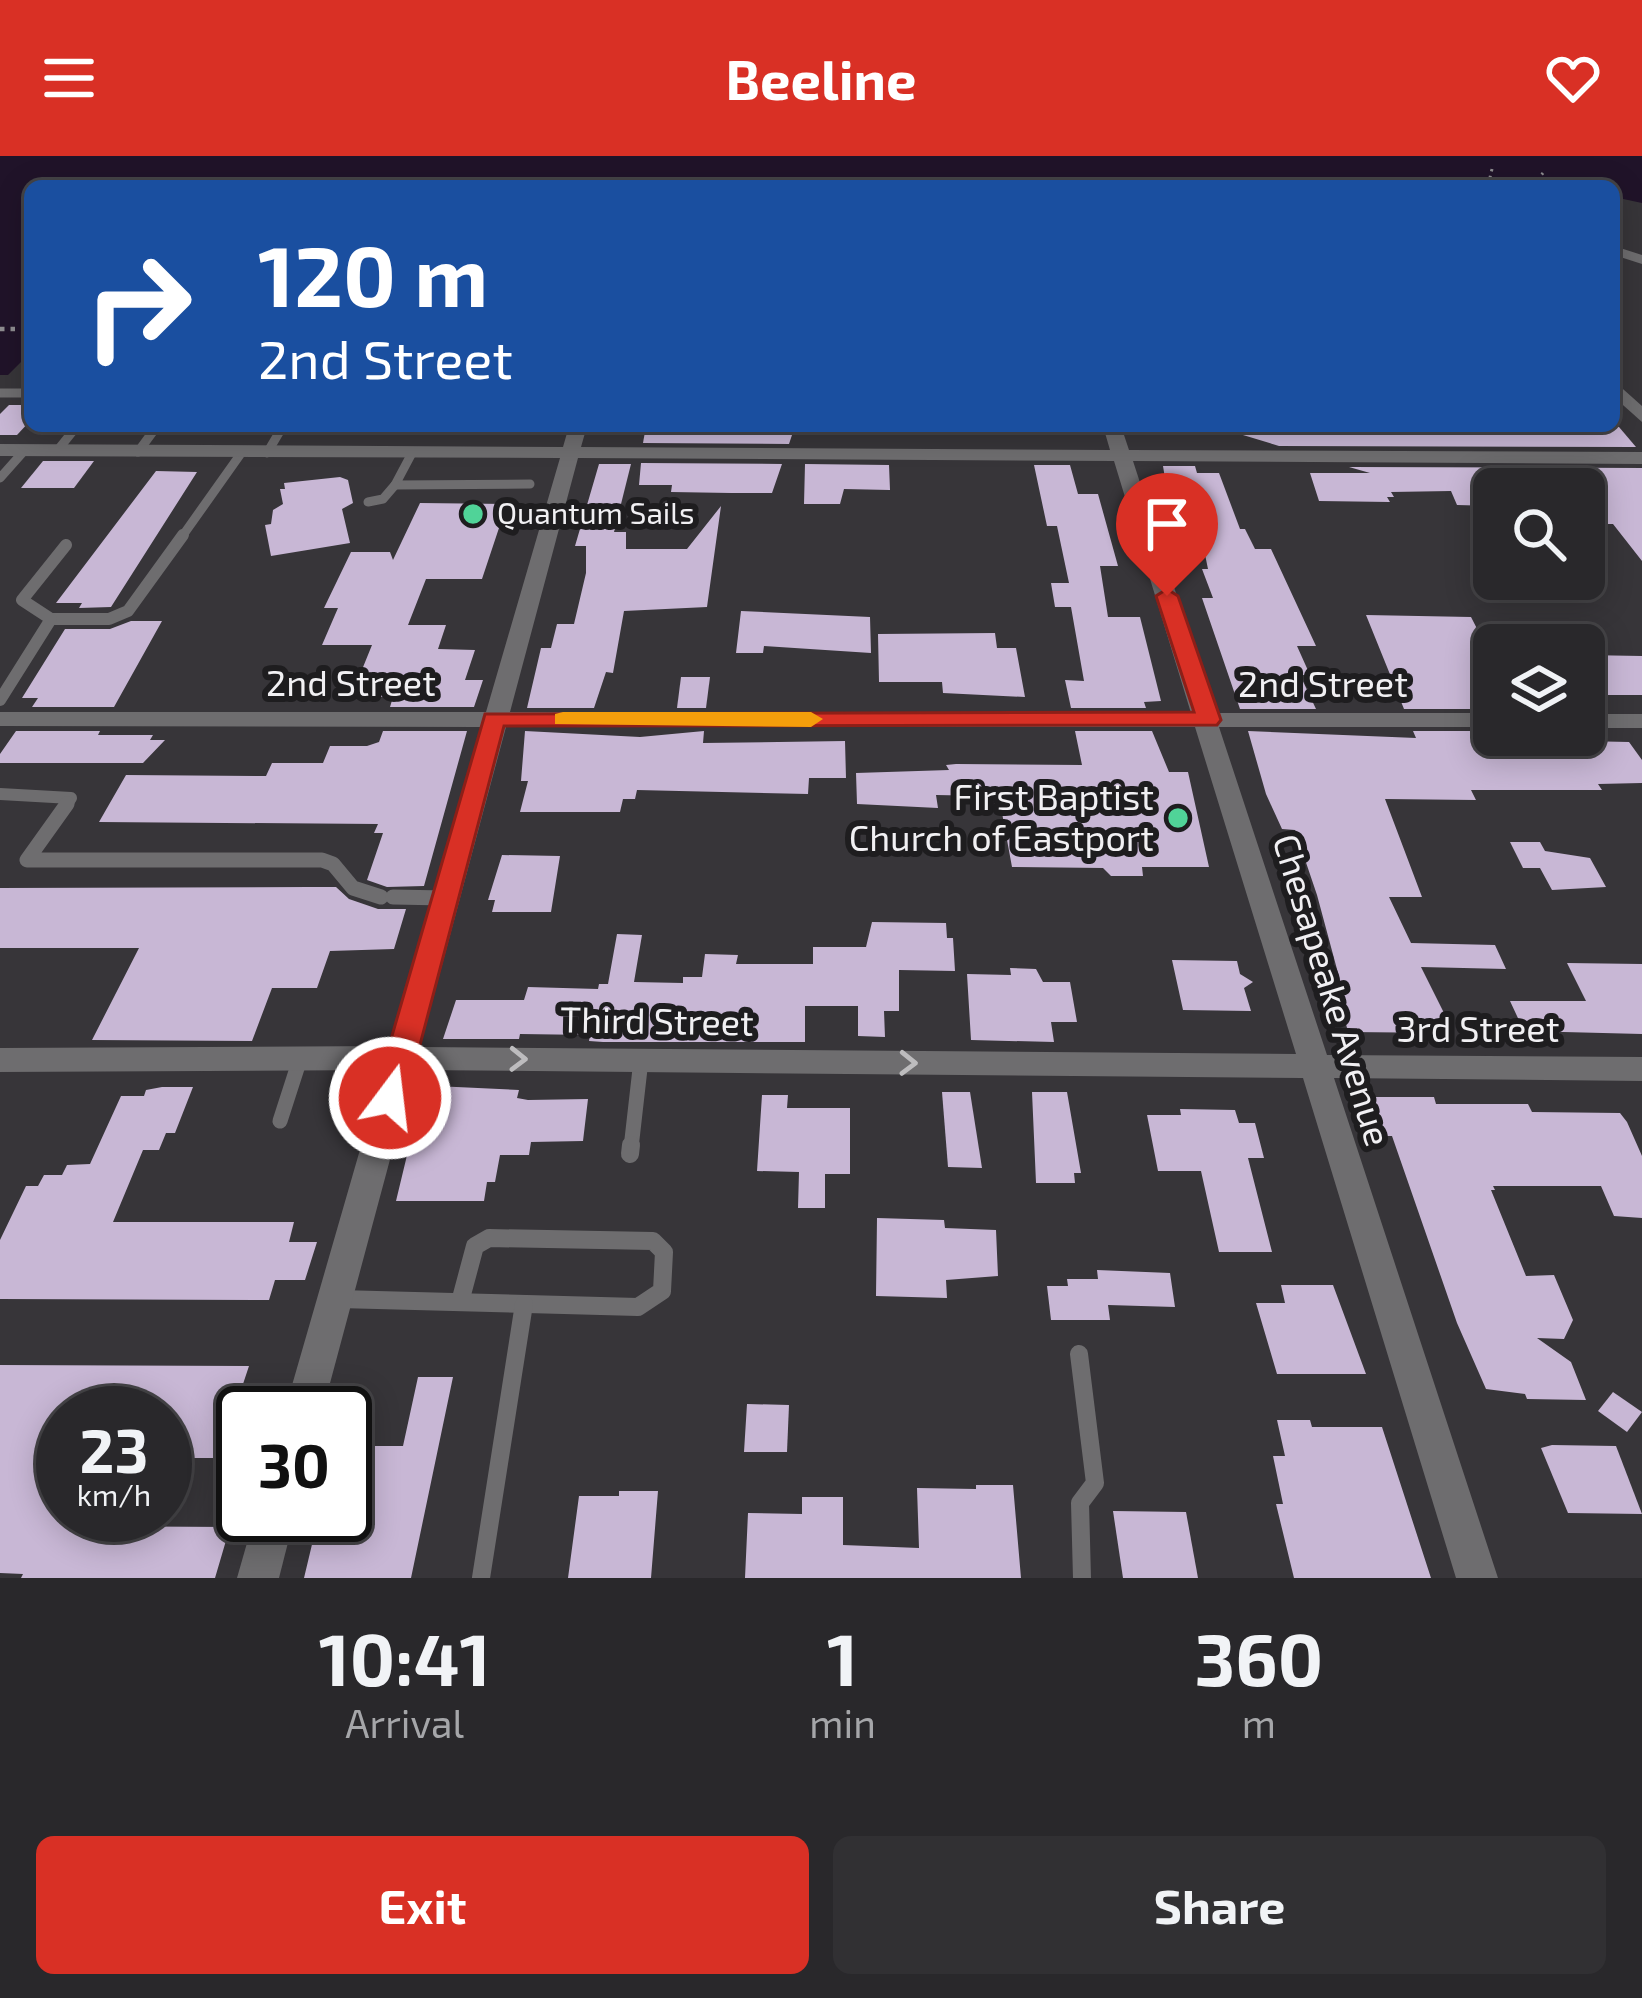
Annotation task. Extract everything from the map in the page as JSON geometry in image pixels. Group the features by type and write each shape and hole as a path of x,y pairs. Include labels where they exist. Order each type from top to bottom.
{"street":[{"path":"1620,392 1642,416"},
{"path":"759,455 760,432"},
{"path":"310,1386 574,440"},
{"path":"0,450 412,453 574,440 759,455 855,445 1116,441 1642,458"},
{"name":"Chesapeake Avenue","path":"1116,441 1209,720 1477,1578"},
{"name":"2nd Street","path":"0,719 1473,721"},
{"path":"1605,721 1642,721"},
{"name":"Third Street","path":"0,1060 400,1058 1314,1067"},
{"name":"3rd Street","path":"1314,1067 1642,1070"},
{"path":"258,1578 268,1542"}],"lane":[{"path":"57,451 72,432"},
{"path":"137,452 152,432"},
{"path":"267,453 279,432"},
{"path":"0,478 24,451"},
{"path":"66,545 22,600 51,619 109,619 128,610 242,452"},
{"path":"368,502 383,499 412,453"},
{"path":"395,485 530,484"},
{"path":"0,700 51,619"},
{"path":"0,794 70,799 27,860 322,860 333,864 353,888 387,897 445,898"},
{"path":"280,1121 300,1058"},
{"path":"630,1154 641,1060"},
{"path":"334,1298 460,1302 524,1304 638,1307 662,1291 664,1252 652,1241 489,1238 475,1246 460,1302"},
{"path":"481,1578 524,1304"},
{"path":"1079,1354 1095,1483 1080,1503 1082,1578"}],"path":[{"path":"1489,180 1492,169"},
{"path":"1537,180 1543,173"}],"shaded area":[{"path":"0,156 1642,156 1642,203 1620,198 1620,180 24,180 24,359 8,375 0,375"}],"building":[{"path":"9,405 24,405 24,427 17,435 0,435 0,414"},
{"path":"1620,428 1636,447 1279,446 1233,432 1620,432"},
{"path":"645,432 793,432 789,444 643,443"},
{"path":"43,461 94,461 74,488 21,488"},
{"path":"641,463 782,464 772,493 731,493 671,492 672,485 639,485"},
{"path":"599,464 631,464 614,532 626,532 626,549 687,549 721,506 707,607 624,611 613,673 606,672 594,708 527,708 541,648 551,648 557,624 574,624 586,573 586,546 575,546"},
{"path":"805,464 889,465 890,490 844,489 840,504 804,504"},
{"path":"1034,465 1070,465 1078,494 1098,494 1118,566 1100,566 1108,617 1140,617 1161,701 1144,702 1146,708 1071,708 1065,680 1084,681 1071,607 1055,607 1051,583 1069,583 1057,526 1047,526"},
{"path":"1163,466 1195,466 1197,473 1219,473 1240,529 1245,529 1255,549 1271,549 1316,646 1297,646 1310,675 1300,675 1316,709 1240,709 1202,598 1213,598 1202,569 1208,569 1202,540 1184,499 1168,497"},
{"path":"1349,467 1642,468 1642,561 1613,524 1605,524 1605,468 1473,468 1473,505 1457,505 1451,491 1391,492 1390,502 1319,501 1310,473 1370,473"},
{"path":"156,471 197,472 111,607 56,603"},
{"path":"348,480 353,503 342,509 350,543 271,556 265,525 271,524 273,510 283,504 280,489 285,489 284,483"},
{"path":"420,503 507,504 482,579 426,579 408,625 446,625 438,649 475,650 465,680 483,680 474,707 390,707 393,697 362,697 368,682 357,682 372,645 322,645 338,608 324,608 351,552 390,552 393,560"},
{"path":"741,611 870,617 871,653 764,646 763,653 736,653"},
{"path":"1366,615 1471,617 1473,709 1404,709"},
{"path":"131,621 162,621 114,707 32,707 38,698 22,698 65,629 110,629"},
{"path":"995,633 997,648 1016,648 1025,697 943,693 942,682 879,682 878,634"},
{"path":"1605,655 1642,656 1642,695 1605,695"},
{"path":"681,677 710,677 706,708 677,708"},
{"path":"16,731 100,731 98,735 153,735 150,740 165,740 143,763 0,763 0,754"},
{"path":"383,731 467,731 424,886 387,887 367,880 383,833 374,833 378,824 99,822 126,775 266,776 272,763 323,763 330,746 367,746 379,742"},
{"path":"525,731 640,737 704,731 703,743 845,741 846,778 809,778 808,794 637,790 635,799 623,799 620,812 520,812 528,781 521,781"},
{"path":"1075,731 1152,731 1169,772 1188,772 1209,867 1142,867 1143,876 1111,876 1103,868 1012,867 1000,802 988,801 988,796 936,795 938,808 857,804 856,773 949,770 946,765 956,764 1082,765"},
{"path":"1248,731 1416,738 1413,731 1473,731 1473,756 1605,756 1605,741 1629,742 1642,760 1642,783 1598,784 1602,790 1471,790 1476,800 1385,799 1422,897 1389,897 1411,943 1495,945 1506,969 1421,967 1454,1033 1348,1032 1346,1024 1340,1024 1332,999 1345,999 1317,895 1295,830 1282,829 1266,794"},
{"path":"1510,842 1540,842 1545,851 1590,858 1606,887 1552,890 1540,868 1523,868"},
{"path":"502,855 560,856 551,912 492,912 495,900 488,900"},
{"path":"336,887 349,899 378,909 406,909 394,949 330,951 317,988 272,988 252,1041 92,1040 139,948 0,948 0,888"},
{"path":"872,922 946,923 947,938 953,938 955,971 899,970 899,1011 884,1011 885,1037 858,1036 858,1006 805,1006 805,1042 603,1042 589,1041 590,1035 520,1034 519,1039 443,1039 456,1000 524,1000 528,987 598,989 599,984 608,984 617,934 642,935 634,982 683,983 683,977 702,977 705,954 738,955 736,964 813,964 813,947 866,947"},
{"path":"1172,960 1237,961 1240,974 1253,982 1244,988 1251,1011 1183,1010"},
{"path":"1567,963 1642,964 1642,1034 1524,1031 1510,1001 1586,1001"},
{"path":"1010,968 1036,969 1043,982 1070,982 1077,1022 1051,1022 1054,1042 971,1040 967,974 1011,975"},
{"path":"435,1086 519,1090 517,1098 528,1100 588,1099 583,1141 531,1142 529,1155 500,1155 495,1182 487,1182 484,1201 396,1201 422,1093"},
{"path":"193,1087 175,1133 166,1133 159,1150 143,1150 113,1222 294,1222 289,1242 317,1242 305,1280 275,1280 269,1300 0,1299 0,1240 26,1186 38,1186 44,1175 62,1175 67,1165 90,1164 121,1096 144,1096 146,1090"},
{"path":"942,1092 970,1092 982,1168 948,1167"},
{"path":"1032,1092 1067,1092 1081,1173 1074,1173 1075,1183 1036,1183"},
{"path":"762,1095 788,1095 787,1108 850,1108 850,1174 825,1174 825,1208 798,1208 799,1172 757,1171"},
{"path":"1364,1097 1434,1097 1436,1104 1528,1104 1532,1112 1620,1113 1627,1122 1642,1156 1642,1218 1614,1216 1601,1186 1493,1186 1491,1190 1526,1276 1554,1275 1573,1320 1564,1339 1537,1338 1571,1362 1586,1400 1527,1399 1525,1394 1486,1389 1457,1323 1392,1136 1383,1136 1380,1125 1373,1124"},
{"path":"1180,1109 1235,1110 1239,1123 1255,1123 1264,1158 1248,1158 1272,1252 1219,1252 1201,1171 1158,1171 1147,1115 1181,1115"},
{"path":"877,1218 944,1220 945,1228 996,1230 998,1276 946,1280 947,1298 876,1296"},
{"path":"1097,1270 1170,1273 1175,1307 1108,1305 1110,1320 1051,1320 1047,1286 1068,1286 1067,1279 1098,1279"},
{"path":"1281,1285 1333,1285 1366,1374 1277,1374 1256,1303 1285,1303"},
{"path":"0,1365 249,1366 242,1386 216,1386 216,1458 192,1458 192,1386 36,1386 36,1542 192,1542 192,1527 216,1527 216,1542 226,1542 215,1578 21,1578 23,1574 0,1573"},
{"path":"418,1377 453,1377 411,1578 304,1578 313,1542 372,1542 372,1446 403,1446"},
{"path":"1613,1392 1642,1412 1627,1432 1598,1411"},
{"path":"747,1404 789,1405 787,1452 744,1452"},
{"path":"1277,1420 1310,1420 1312,1427 1382,1427 1431,1578 1294,1578 1276,1504 1283,1504 1273,1456 1285,1456"},
{"path":"1616,1446 1642,1514 1568,1513 1541,1448"},
{"path":"976,1485 1013,1485 1021,1578 745,1578 748,1513 802,1514 802,1497 843,1497 843,1545 919,1548 917,1488 976,1489"},
{"path":"619,1491 658,1491 651,1578 568,1578 579,1496 619,1496"},
{"path":"1113,1511 1186,1512 1198,1578 1123,1578"}],"slow traffic":[{"path":"563,719 811,719"}],"place":[{"name":"Quantum Sails","path":"473,514"},
{"name":"First Baptist Church of Eastport","path":"1178,818"}],"route":[{"path":"390,1098 494,719 1209,720 1167,596"}]}
